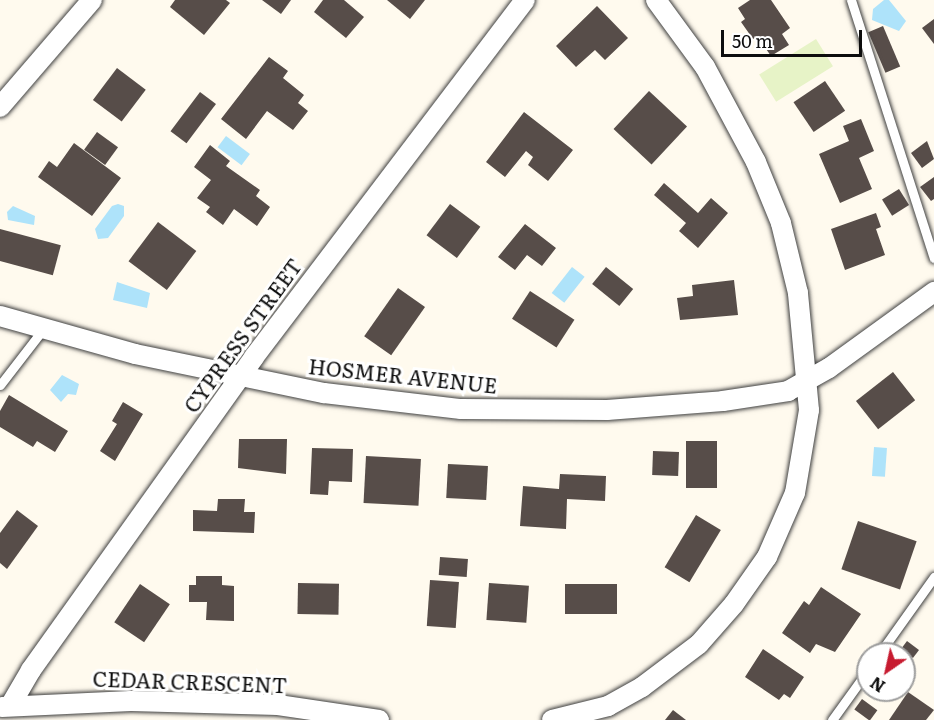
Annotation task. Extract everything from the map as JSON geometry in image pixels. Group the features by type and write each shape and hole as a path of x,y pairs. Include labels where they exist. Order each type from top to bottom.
{"street":[{"path":"0,107 92,0"},
{"name":"CYPRESS STREET","path":"5,707 239,378 525,0"},
{"path":"552,720 606,713 699,644 734,604 767,557 795,493 809,410 798,293 781,223 756,162 705,67 656,0"},
{"name":"HOSMER AVENUE","path":"0,316 135,354 239,378 324,393 461,409 607,410 723,401 788,391 808,382 934,292"},
{"name":"CEDAR CRESCENT","path":"5,707 131,701 278,705 379,720"}],"lane":[{"path":"851,0 934,258"},
{"path":"0,385 44,327"},
{"path":"888,642 934,577"},
{"path":"832,720 856,687"}],"green space":[{"path":"816,39 833,66 776,102 759,75"}],"water":[{"path":"884,0 889,0 906,21 899,31 872,20 873,9"},
{"path":"226,136 250,154 242,165 218,147"},
{"path":"118,204 124,206 124,216 108,238 98,239 95,229 112,206"},
{"path":"13,206 35,216 34,225 8,220 7,212"},
{"path":"572,267 585,277 564,303 552,293"},
{"path":"117,282 150,293 147,308 113,300"},
{"path":"62,375 79,384 76,395 68,394 61,402 50,390"},
{"path":"874,447 887,448 885,477 872,476"}],"building":[{"path":"175,0 226,0 230,3 204,35 170,7"},
{"path":"262,0 291,0 281,14"},
{"path":"323,0 344,0 364,17 346,38 314,12"},
{"path":"387,0 425,0 410,19"},
{"path":"750,0 771,0 790,28 782,34 789,45 771,56 757,36 753,39 741,22 745,19 738,8"},
{"path":"597,6 628,38 605,60 595,50 576,67 556,46"},
{"path":"934,19 934,44 922,28"},
{"path":"883,26 900,67 885,73 868,32"},
{"path":"269,57 288,71 283,78 304,95 298,103 308,111 293,130 267,111 246,139 221,119"},
{"path":"117,68 146,90 122,122 93,100"},
{"path":"825,81 845,111 814,132 793,102"},
{"path":"649,91 687,126 652,164 614,129"},
{"path":"200,92 216,104 186,143 171,131"},
{"path":"524,112 573,150 548,181 528,165 533,157 526,151 505,177 486,162"},
{"path":"861,119 874,151 859,158 872,189 840,203 819,154 849,141 843,126"},
{"path":"97,132 118,147 105,165 84,150"},
{"path":"927,141 934,159 922,168 911,153"},
{"path":"74,143 121,178 92,216 38,177 49,161 57,167"},
{"path":"210,145 230,161 226,166 260,190 256,196 270,207 257,226 234,209 223,225 206,212 210,207 197,198 211,180 194,167"},
{"path":"934,177 934,199 931,201 920,187"},
{"path":"664,183 698,213 711,198 728,213 698,248 679,231 686,223 654,195"},
{"path":"899,189 909,205 892,216 882,200"},
{"path":"450,204 480,227 457,258 427,235"},
{"path":"876,213 881,227 876,229 885,255 845,270 831,229"},
{"path":"158,222 196,251 167,290 129,261"},
{"path":"525,224 556,248 542,266 527,255 515,270 498,257"},
{"path":"0,229 61,245 53,275 0,261"},
{"path":"606,267 633,289 619,306 592,284"},
{"path":"734,280 738,315 680,320 677,298 693,296 692,285"},
{"path":"398,288 425,307 391,355 364,336"},
{"path":"530,291 574,320 556,348 512,319"},
{"path":"893,372 915,400 878,429 856,401"},
{"path":"9,395 68,431 55,452 37,441 33,447 0,427 0,411"},
{"path":"123,402 143,414 115,461 100,451 117,424 112,421"},
{"path":"239,439 287,439 286,474 238,468"},
{"path":"686,441 717,441 717,488 686,488"},
{"path":"312,448 353,449 352,482 329,481 328,495 310,494"},
{"path":"653,451 679,452 678,476 652,475"},
{"path":"366,456 421,459 418,506 364,503"},
{"path":"448,464 488,466 486,500 446,498"},
{"path":"560,474 606,476 605,501 567,499 566,529 520,526 523,486 559,489"},
{"path":"218,499 245,499 244,512 255,512 254,533 193,531 193,510 217,511"},
{"path":"17,510 38,526 7,569 0,563 0,533"},
{"path":"696,515 721,530 689,582 665,567"},
{"path":"858,521 917,541 900,589 841,569"},
{"path":"440,557 468,559 467,577 439,575"},
{"path":"196,576 222,576 222,585 234,586 234,621 206,620 207,602 189,602 189,585 196,585"},
{"path":"430,580 459,582 456,628 427,626"},
{"path":"298,583 339,584 338,615 297,614"},
{"path":"489,583 529,586 526,623 486,620"},
{"path":"140,584 170,604 144,642 114,622"},
{"path":"565,584 617,584 617,614 565,614"},
{"path":"821,587 861,614 835,652 816,644 810,653 782,633 804,601 809,605"},
{"path":"763,649 804,677 790,698 784,694 779,700 745,677"},
{"path":"916,698 934,710 926,720 889,720 901,702 916,702"},
{"path":"860,702 866,702 877,710 870,720 854,710"},
{"path":"673,710 686,720 665,720"}]}
